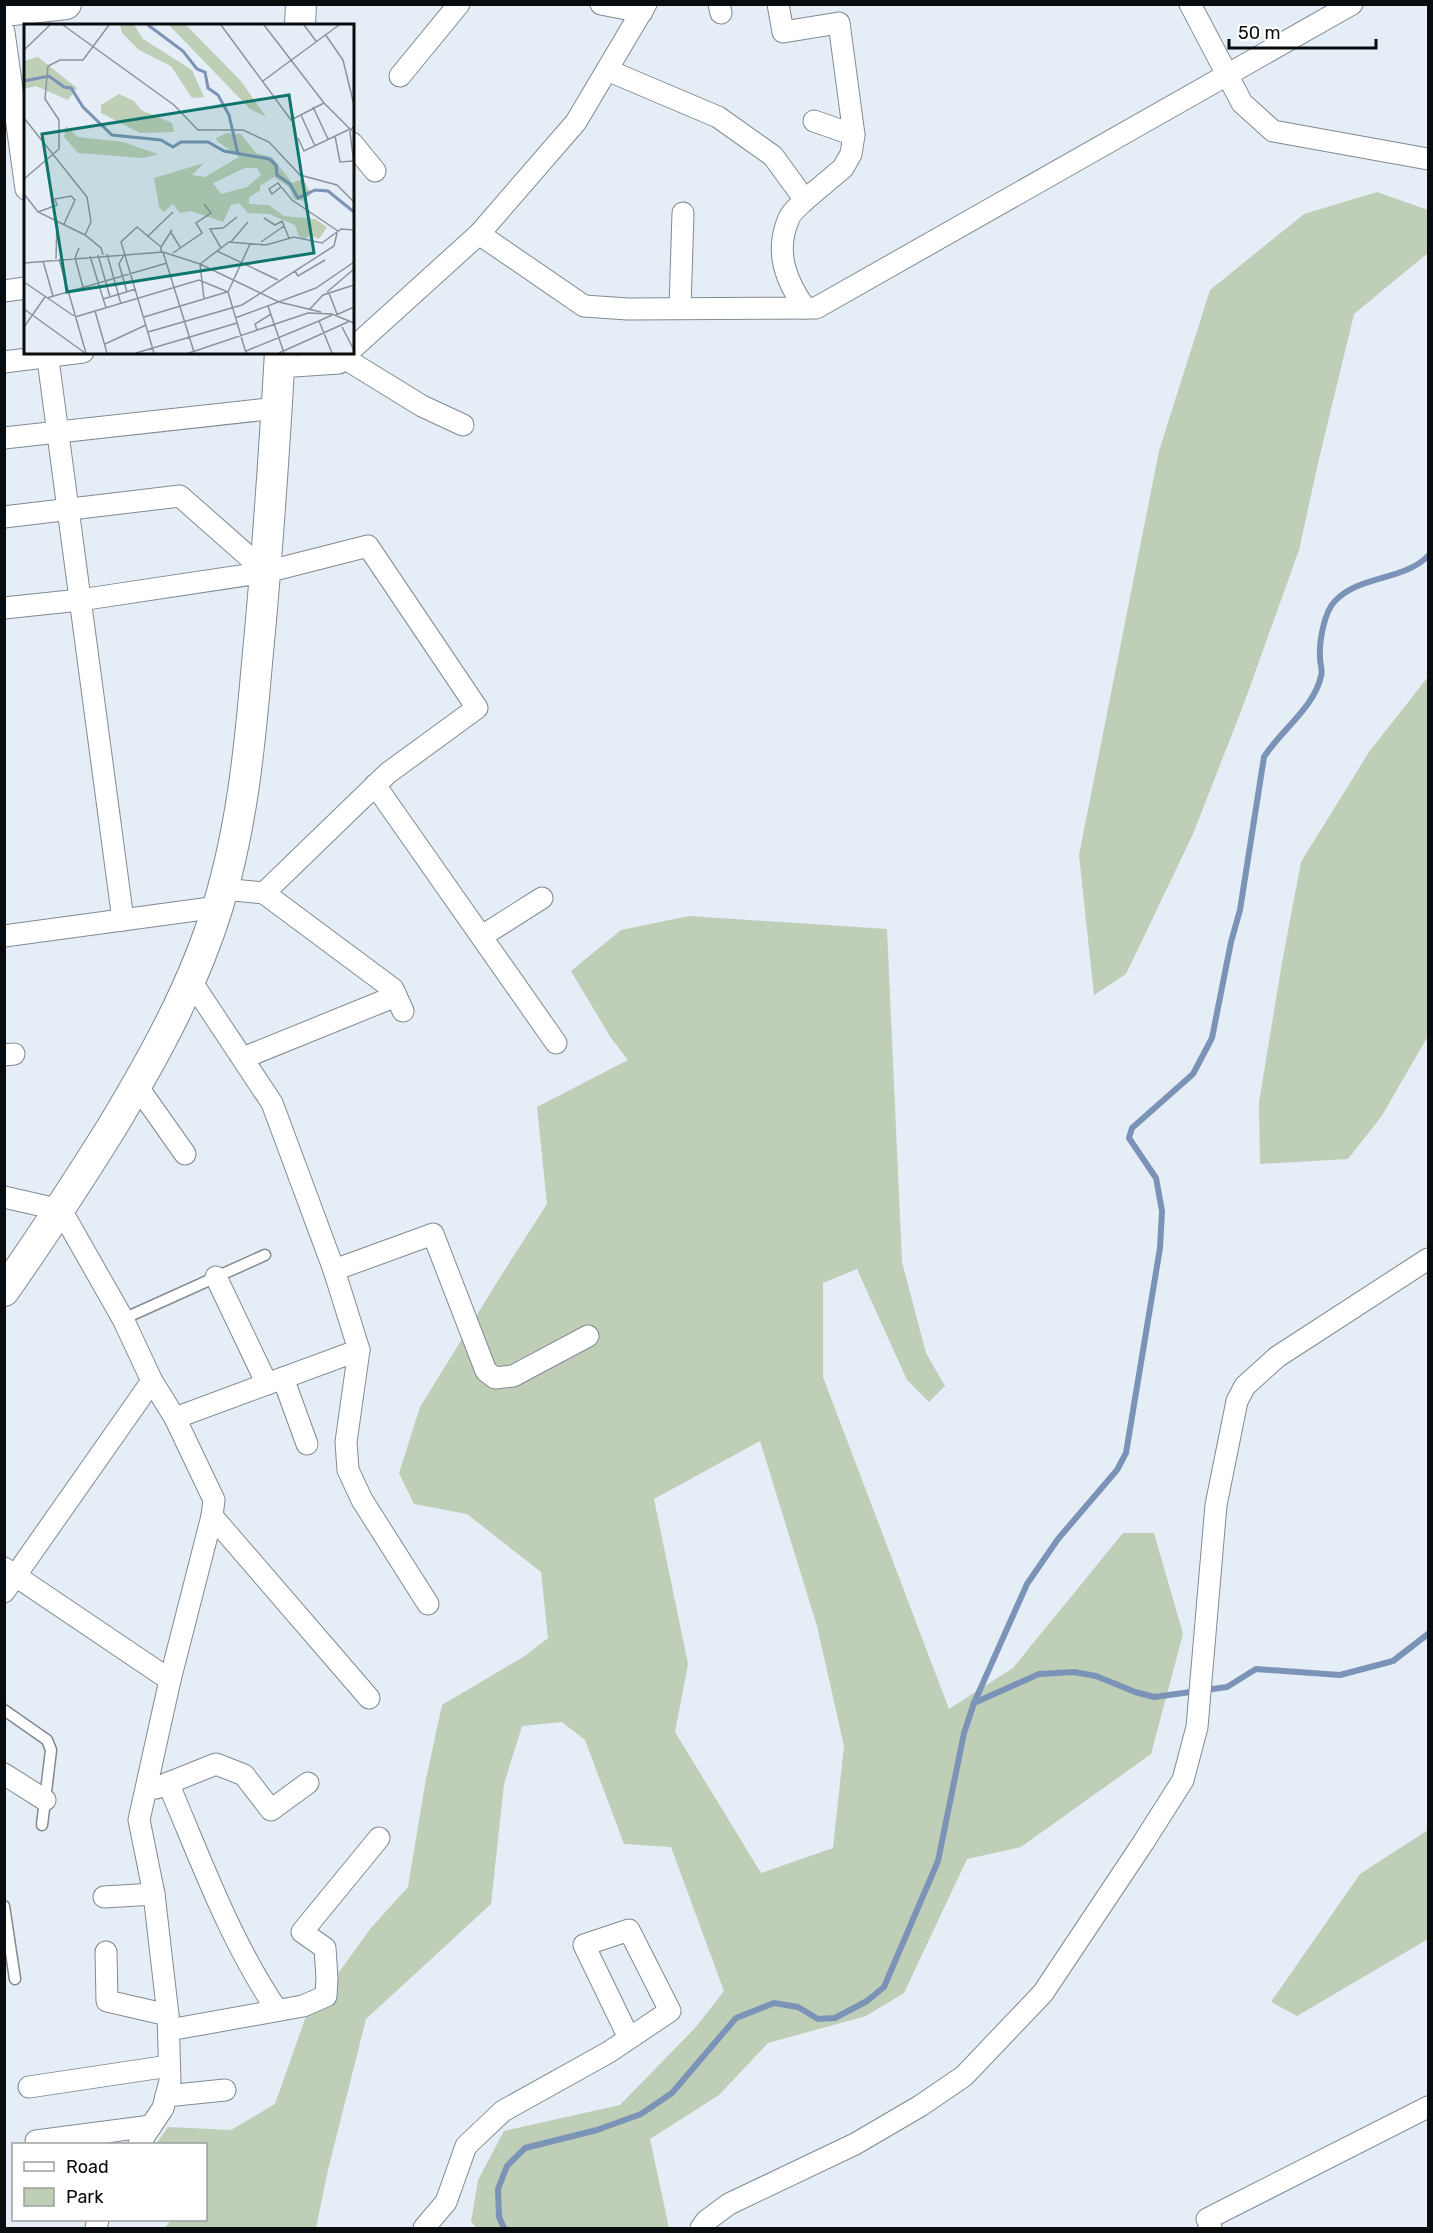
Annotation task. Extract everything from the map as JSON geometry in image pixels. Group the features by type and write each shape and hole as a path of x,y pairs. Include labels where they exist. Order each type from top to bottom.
{"street":[{"path":"4,12 66,4"},
{"path":"300,24 301,4"},
{"path":"400,76 459,4"},
{"path":"354,348 479,234 576,122 644,8 601,4"},
{"path":"778,4 783,32 838,23 854,135 851,154 843,168 804,200 790,216 784,233 782,251 791,288 805,308"},
{"path":"1190,4 1242,103 1273,131 1428,159"},
{"path":"479,234 585,306 680,309 816,308 1352,4"},
{"path":"4,32 23,147"},
{"path":"607,70 718,117 773,156 804,200"},
{"path":"814,121 854,135"},
{"path":"354,145 375,171"},
{"path":"680,309 683,213"},
{"path":"4,291 24,288"},
{"path":"4,1291 61,1210 137,1086 153,1059 190,981 220,898 242,801 266,572 280,360 339,363 348,354"},
{"path":"350,354 422,406 463,425"},
{"path":"4,362 48,355 123,920"},
{"path":"4,438 277,408"},
{"path":"4,517 180,496 266,572"},
{"path":"4,608 80,600 266,572 368,546 477,708 388,773 264,893 220,898 123,920 4,936"},
{"path":"375,785 556,1043"},
{"path":"243,1058 399,1003 393,989 264,893"},
{"path":"482,936 543,898"},
{"path":"190,981 272,1103 334,1270 359,1350 346,1442 348,1470 362,1500 428,1604"},
{"path":"137,1086 185,1154"},
{"path":"4,1197 61,1210 123,1319 152,1381 175,1418 214,1500 139,1820 154,1894 168,2023 170,2080 163,2108 140,2143"},
{"path":"334,1270 433,1233 486,1371 495,1378 513,1376 588,1336"},
{"path":"701,2229 706,2221 729,2204 855,2144 920,2106 964,2076 1043,1993 1183,1780 1197,1727 1216,1505 1237,1401 1245,1386 1277,1357 1428,1258"},
{"path":"216,1277 275,1381 307,1444"},
{"path":"175,1418 359,1350"},
{"path":"152,1381 8,1579 170,1680"},
{"path":"212,1516 369,1698"},
{"path":"144,1793 216,1764 244,1775 271,1810 308,1782"},
{"path":"4,1774 45,1800"},
{"path":"168,1783 223,1912 265,1993 277,2010"},
{"path":"106,1952 107,2001 168,2023 303,2006 327,1996 325,1948 302,1932 379,1838"},
{"path":"104,1898 154,1894"},
{"path":"424,2229 446,2202 466,2146 503,2111 609,2052 670,2011 629,1930 584,1945 629,2038"},
{"path":"29,2086 169,2066"},
{"path":"166,2096 225,2090"},
{"path":"1211,2229 1208,2218 1428,2108"},
{"path":"36,2141 151,2126"}],"lane":[{"path":"123,1319 264,1255"},
{"path":"4,1710 47,1740 51,1750 42,1825"},
{"path":"4,1906 15,1979"}],"green space":[{"path":"1377,192 1428,210 1428,253 1354,314 1299,550 1243,706 1193,834 1126,974 1094,995 1079,855 1159,451 1210,290 1304,214"},
{"path":"1428,677 1428,1036 1381,1117 1348,1159 1260,1164 1259,1102 1301,862 1369,752"},
{"path":"689,916 887,929 902,1262 926,1353 945,1386 929,1402 907,1380 857,1269 823,1283 823,1377 949,1709 1013,1668 1123,1533 1154,1533 1183,1634 1151,1754 1021,1847 967,1859 904,1993 866,2016 768,2043 719,2095 650,2139 669,2228 477,2228 471,2222 478,2180 504,2131 620,2105 696,2027 724,1991 671,1847 624,1844 585,1740 562,1722 522,1726 504,1784 491,1904 366,2019 328,2170 316,2228 165,2228 170,2221 207,2221 207,2143 157,2143 168,2127 231,2130 275,2104 305,2019 371,1928 408,1887 426,1779 442,1705 525,1656 548,1638 541,1572 467,1514 414,1504 399,1473 420,1407 547,1204 537,1107 628,1060 611,1038 571,971 621,930","holes":["760,1441 817,1626 844,1746 833,1848 761,1873 675,1732 688,1664 654,1499"]},
{"path":"1428,1830 1428,1939 1297,2016 1271,2002 1360,1874"}],"waterway":[{"path":"504,2228 499,2217 498,2189 507,2166 525,2148 597,2130 641,2114 672,2093 736,2018 774,2003 798,2007 818,2019 835,2018 867,2001 884,1987 938,1861 964,1733 974,1703 1027,1584 1058,1539 1117,1470 1126,1453 1160,1248 1162,1211 1156,1178 1129,1138 1132,1128 1193,1074 1212,1038 1231,942 1240,910 1264,757 1304,709 1317,688 1322,674 1321,636 1328,612 1335,601 1357,587 1406,570 1428,556"},
{"path":"974,1703 1039,1674 1074,1672 1096,1676 1154,1697 1227,1687 1256,1669 1340,1675 1393,1661 1428,1634"}]}
